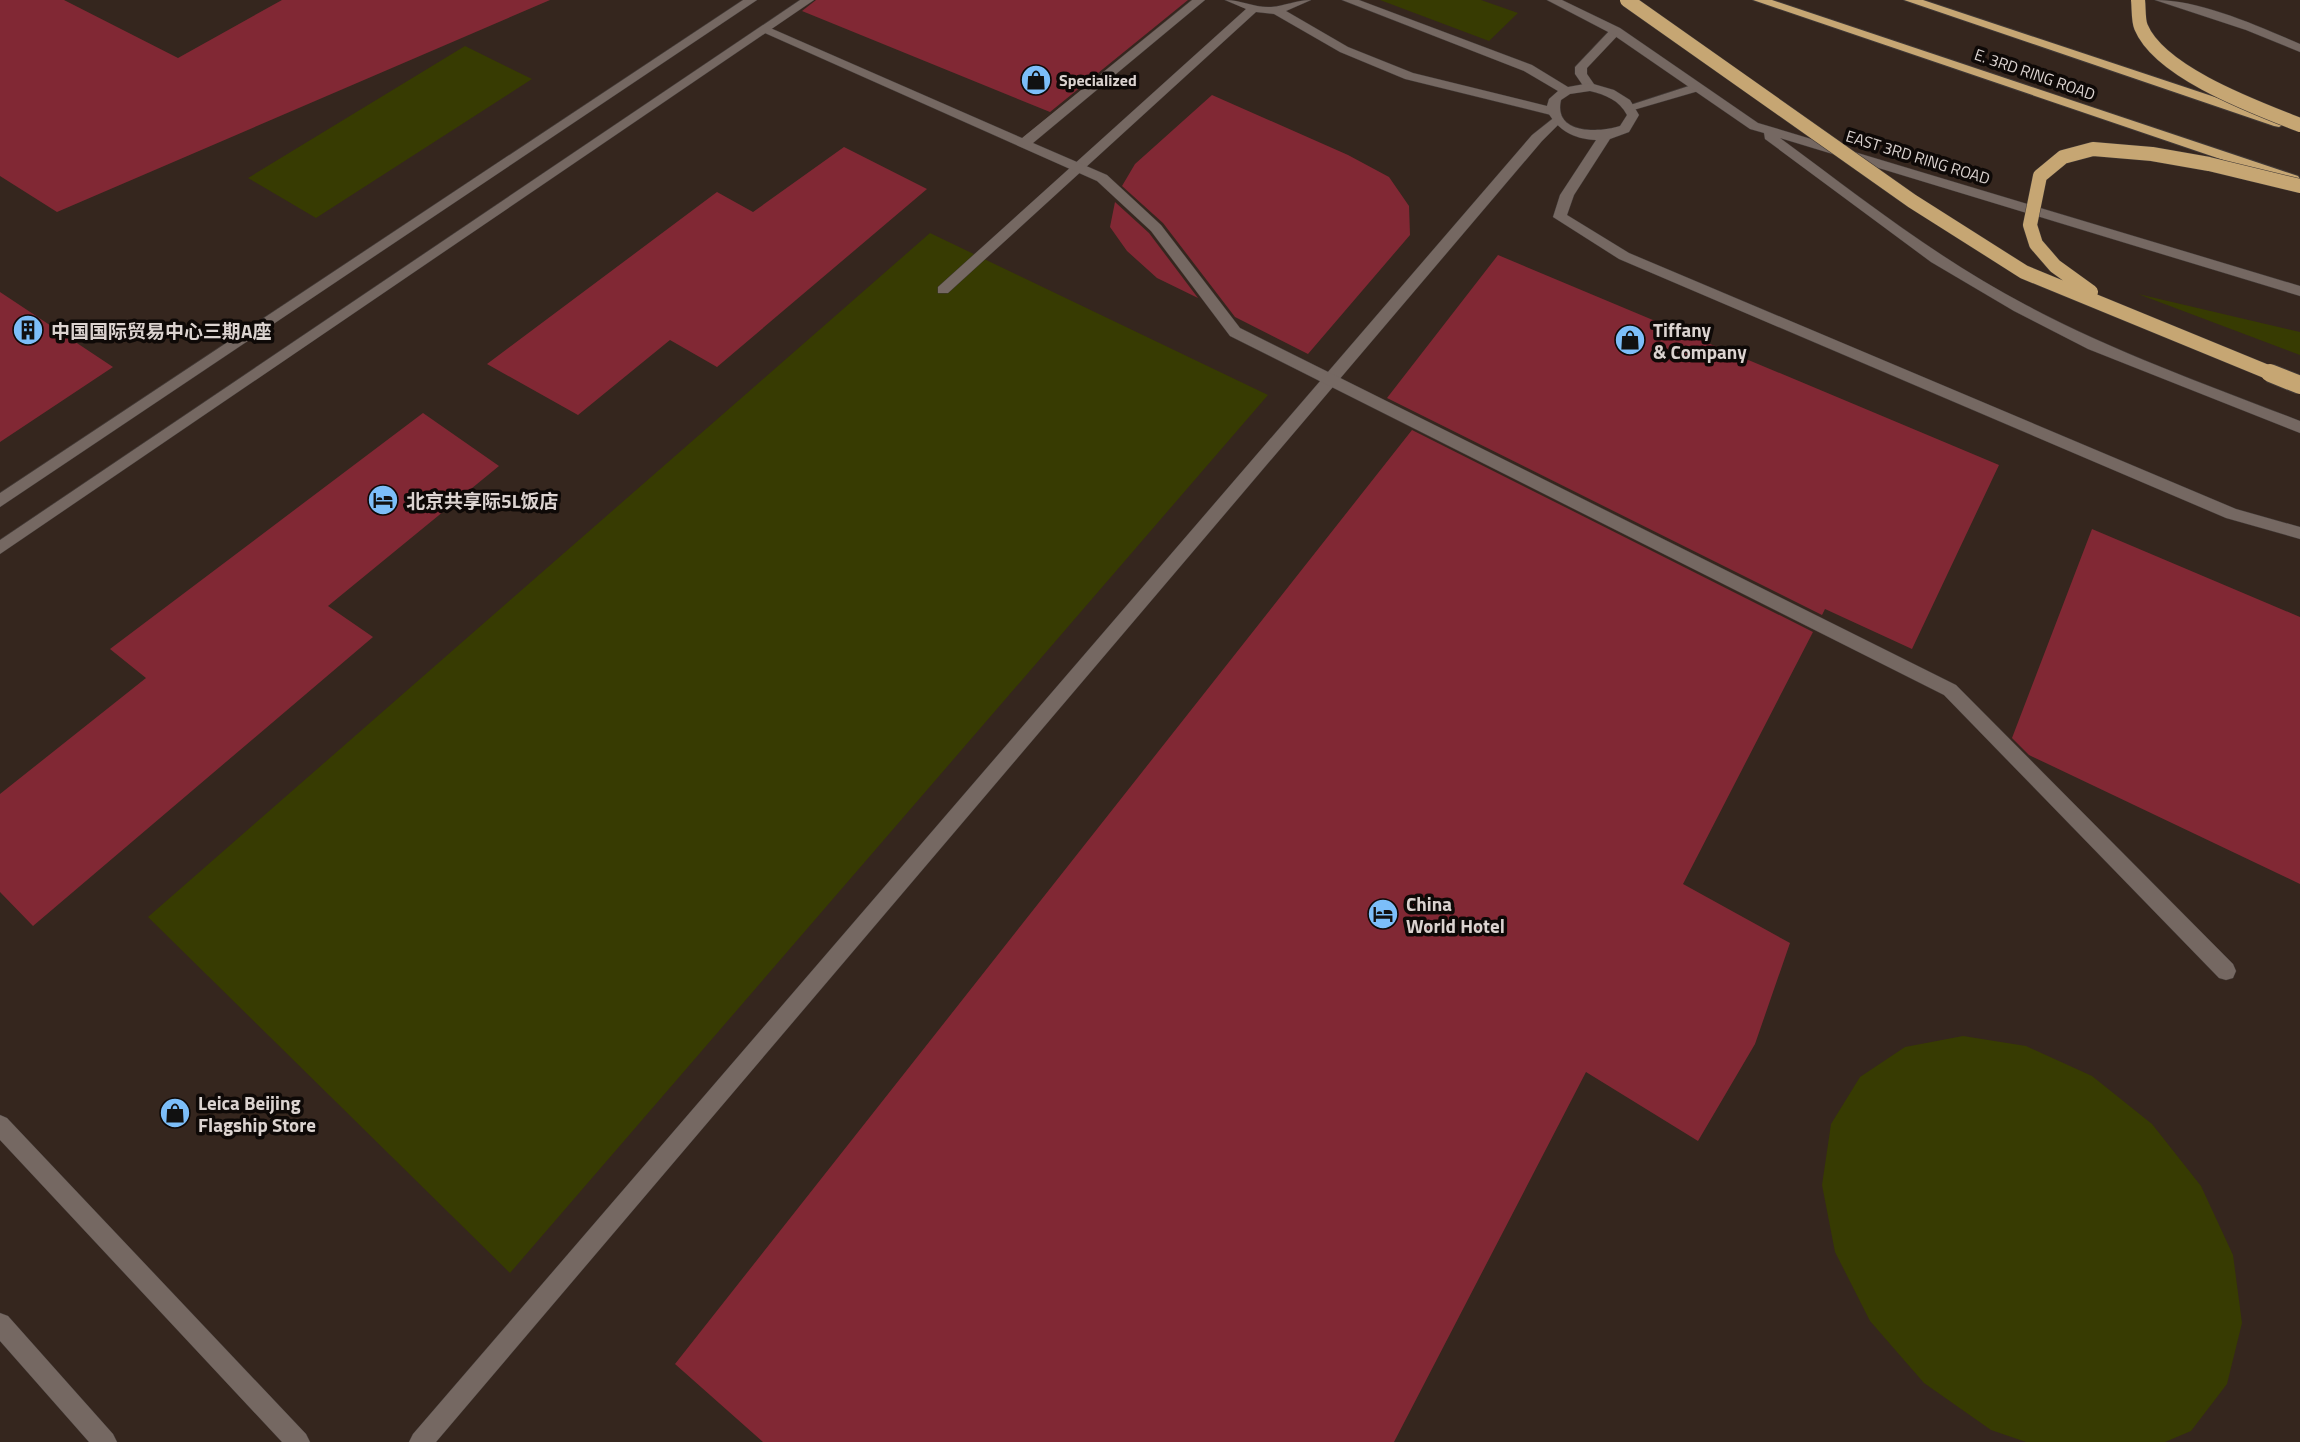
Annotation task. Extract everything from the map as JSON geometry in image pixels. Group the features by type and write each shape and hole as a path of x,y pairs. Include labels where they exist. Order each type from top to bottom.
{"highway":[{"path":"1627,0 1912,201 2024,272 2300,385"},
{"name":"E. 3RD RING ROAD","path":"1759,0 2300,184"},
{"name":"E. 3RD RING ROAD","path":"1910,0 2300,127"},
{"path":"2138,0 2141,27 2162,54 2189,74 2230,97 2300,127"},
{"path":"2120,313 2055,266 2036,244 2030,225 2040,176 2063,157 2093,149 2152,154 2300,184"}],"street":[{"path":"0,500 751,0"},
{"path":"0,548 808,0"},
{"path":"1023,144 1199,0"},
{"path":"1231,0 1253,9 1272,12 1306,0"},
{"path":"1348,0 1528,68 1566,91"},
{"name":"EAST 3RD RING ROAD","path":"1553,0 1616,31 1754,126 2300,291"},
{"path":"2161,0 2250,27 2300,48"},
{"path":"943,290 1253,9"},
{"path":"421,1442 1537,138 1554,116 1552,103 1566,91 1590,88 1614,94 1630,107 1633,115 1631,123 1617,134 1605,136 1577,133 1554,116 1395,73 1310,33 1278,10"},
{"path":"764,30 1102,178 1156,228 1235,332 1950,690 2226,971"},
{"path":"1590,88 1581,74 1581,67 1616,31"},
{"path":"1630,107 1698,87"},
{"path":"1754,126 1936,259 2020,308 2093,345 2300,427"},
{"path":"1605,136 1567,195 1560,217 1624,256 1907,379 2232,514 2300,533"},
{"path":"0,1125 298,1442"},
{"path":"0,1324 105,1442"}],"shaded area":[{"path":"0,0 2300,0 2300,1442 0,1442"}],"green space":[{"path":"1380,0 1481,0 1518,13 1489,41"},
{"path":"465,46 532,79 316,218 248,178"},
{"path":"930,233 1268,395 510,1273 148,917"},
{"path":"2138,294 2300,332 2300,355"},
{"path":"1963,1036 2026,1046 2092,1076 2152,1124 2201,1186 2233,1255 2242,1323 2227,1384 2191,1431 2165,1442 2026,1442 1991,1430 1924,1383 1870,1321 1835,1252 1822,1185 1831,1124 1860,1077 1905,1047"}],"building":[{"path":"0,0 64,0 178,58 282,0 550,0 57,212 0,176"},
{"path":"816,0 1188,0 1050,112 802,11"},
{"path":"1212,95 1348,155 1389,177 1409,206 1410,235 1308,354 1235,317 1163,223 1122,186 1135,164"},
{"path":"844,147 927,189 717,367 670,340 578,415 487,364 717,192 753,212"},
{"path":"1115,202 1149,233 1198,298 1157,278 1127,251 1110,227"},
{"path":"1498,255 1999,465 1912,649 1825,609 1822,615 1387,398"},
{"name":"中国国际贸易中心三期A座","path":"0,292 113,367 0,442"},
{"path":"423,413 499,466 328,606 373,637 33,926 0,892 0,794 146,678 110,649"},
{"name":"China World Hotel","path":"1412,430 1813,632 1683,884 1790,943 1755,1044 1698,1141 1586,1072 1394,1442 763,1442 675,1364"},
{"path":"2092,529 2300,617 2300,884 2029,755 2012,738"}],"place":[{"name":"Specialized","path":"1036,80"},
{"name":"中国国际贸易中心三期A座","path":"28,330"},
{"name":"Tiffany & Company","path":"1630,340"},
{"name":"北京共享际5L饭店","path":"383,500"},
{"name":"China World Hotel","path":"1383,914"},
{"name":"Leica Beijing Flagship Store","path":"175,1113"}]}
